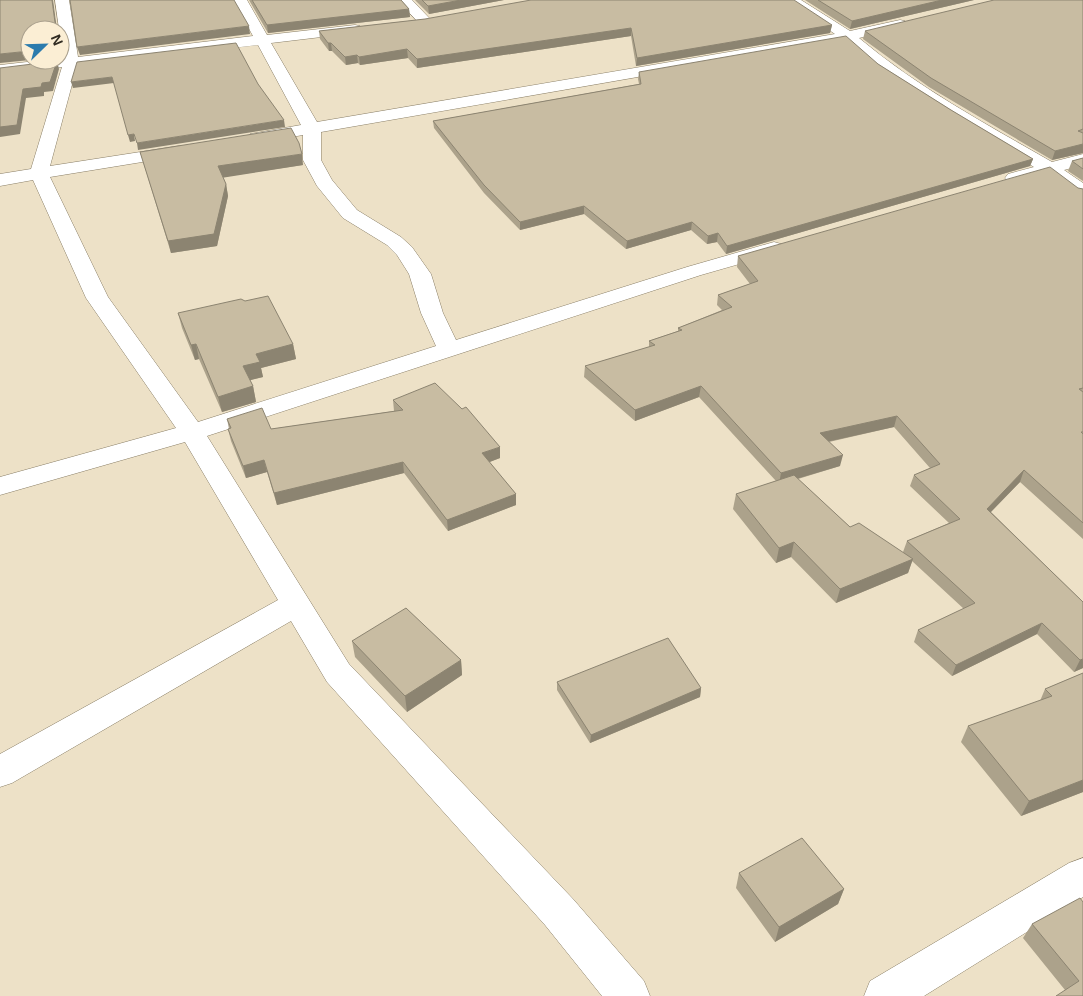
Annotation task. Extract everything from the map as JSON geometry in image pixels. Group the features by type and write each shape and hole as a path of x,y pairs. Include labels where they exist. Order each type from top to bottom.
{"street":[{"path":"62,0 71,61 39,174 97,298 192,432 338,673 559,912 629,996"},
{"path":"240,0 312,129 312,160 324,182 350,214 394,241 405,251 420,274 432,313 449,350"},
{"path":"404,0 425,22"},
{"path":"792,0 848,36 883,66 956,113 1049,168 1083,192"},
{"path":"406,24 443,18"},
{"path":"244,140 848,36 914,21"},
{"path":"0,70 368,28"},
{"path":"0,180 195,148"},
{"path":"991,185 1083,159"},
{"path":"0,486 192,432 694,271 790,243"},
{"path":"0,772 296,604"},
{"path":"884,996 1083,876"}],"building":[{"path":"0,0 52,0 55,20 20,20 20,52 0,54"},
{"path":"70,0 234,0 249,26 77,47"},
{"path":"252,0 401,0 409,9 267,25"},
{"path":"422,0 461,0 428,6"},
{"path":"531,0 794,0 832,25 637,58 631,28 417,59 407,49 359,57 357,55 345,57 331,43 328,43 319,31 425,19"},
{"path":"818,0 942,0 852,21"},
{"path":"994,0 1083,0 1083,129 1078,131 1083,133 1083,144 1055,151 931,78 865,31"},
{"path":"846,36 878,64 1033,159 727,246 718,233 708,236 692,222 627,241 584,206 520,222 484,185 433,121 641,84 639,72"},
{"path":"236,43 258,84 284,120 137,143 134,134 128,135 112,77 71,82 77,62"},
{"path":"20,66 20,70 54,70 50,82 42,83 41,87 23,89 17,125 0,127 0,68"},
{"path":"291,128 299,143 302,154 218,166 226,184 214,234 168,241 140,152"},
{"path":"1083,158 1083,169 1072,161"},
{"path":"1050,167 1078,188 1083,189 1083,388 1079,389 1083,392 1083,432 1081,432 1083,434 1083,523 1024,470 987,509 1083,602 1083,659 1080,660 1042,623 956,665 918,630 975,603 907,541 960,519 914,475 940,464 897,416 820,433 843,455 781,473 701,386 635,410 585,366 655,345 649,341 682,330 678,328 732,307 718,295 758,281 738,256"},
{"path":"268,296 293,344 256,354 260,362 243,366 253,386 218,397 196,344 191,345 178,313 241,299 245,301"},
{"path":"435,383 462,409 466,407 500,447 482,453 516,494 447,520 403,462 274,493 264,460 243,466 228,429 231,428 227,419 262,408 271,429 403,410 393,400"},
{"path":"794,475 850,527 859,523 913,559 840,589 794,542 779,548 736,494"},
{"path":"406,608 461,660 405,696 352,641"},
{"path":"668,638 701,688 591,735 557,682"},
{"path":"1083,673 1083,780 1029,801 968,726 1052,696 1045,689"},
{"path":"802,838 844,889 779,927 739,873"},
{"path":"1080,898 1083,902 1083,996 1056,996 1079,981 1032,924"}]}
